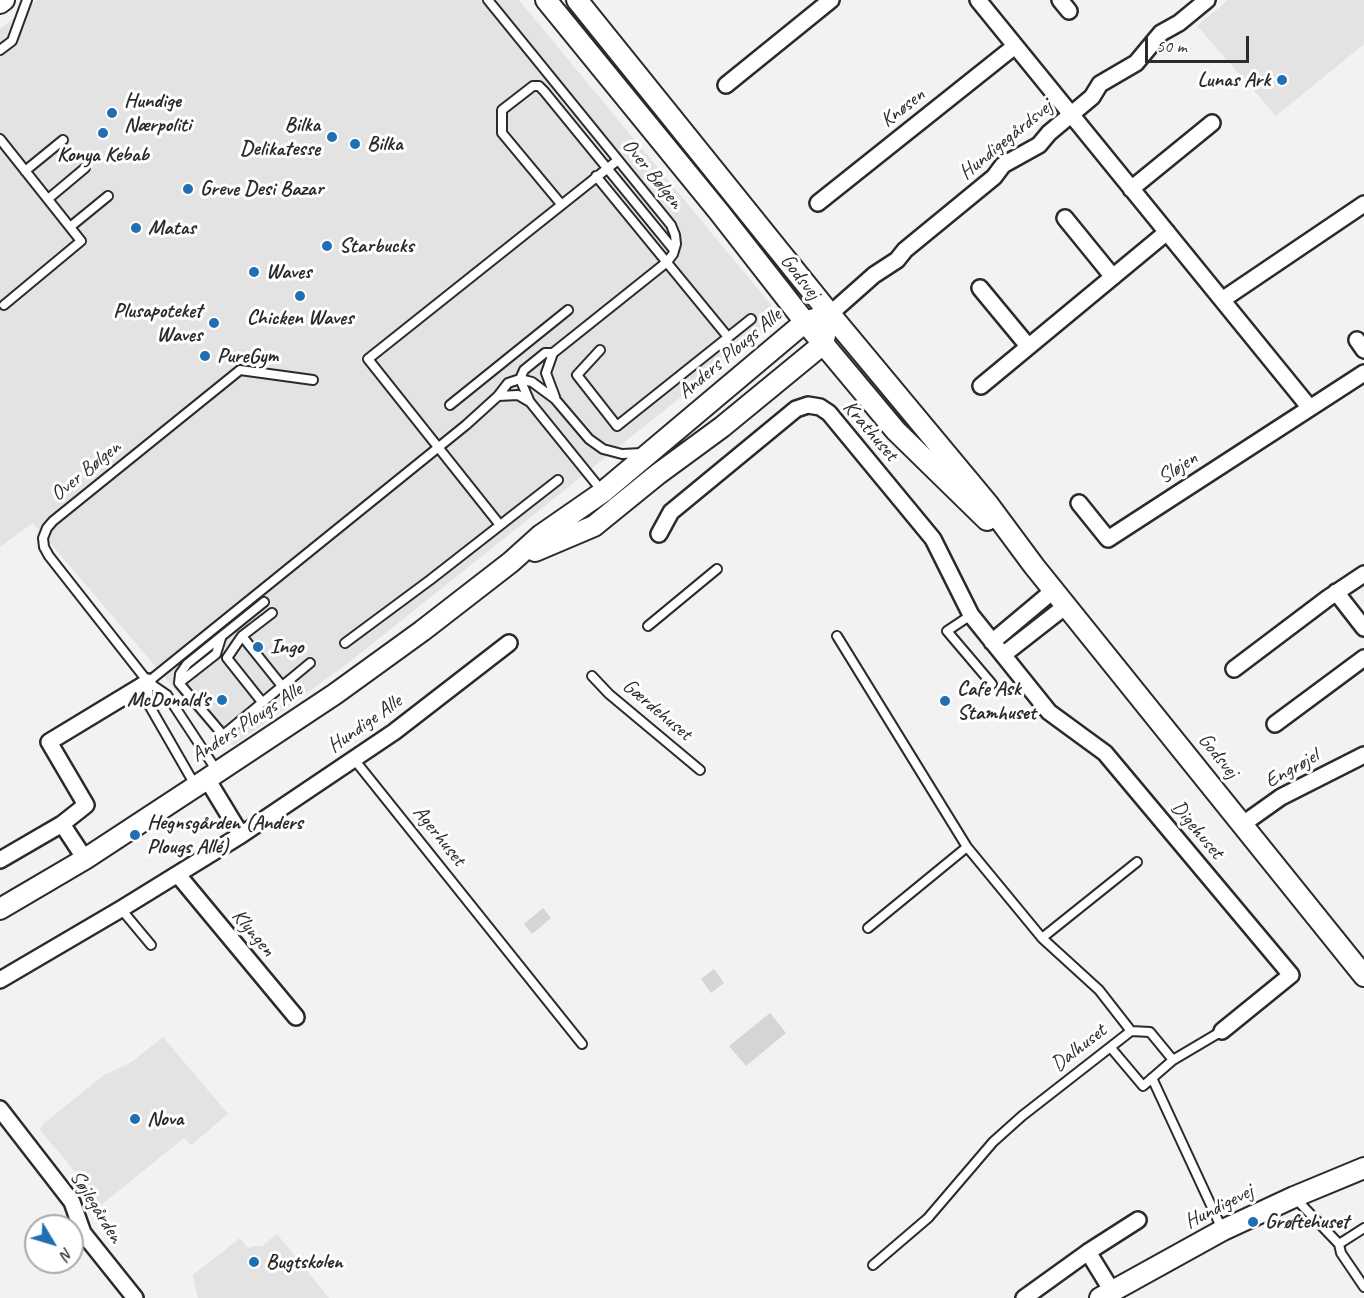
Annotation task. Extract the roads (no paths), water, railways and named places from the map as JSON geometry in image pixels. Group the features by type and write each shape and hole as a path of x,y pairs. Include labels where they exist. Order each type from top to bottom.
{"street":[{"path":"0,3 4,0"},
{"name":"Godsvej","path":"546,0 719,212 805,322 896,431 1034,566"},
{"name":"Godsvej","path":"577,0 830,314 988,504 1034,566 1364,976"},
{"path":"726,85 831,0"},
{"path":"978,0 1310,408"},
{"name":"Hundigegårdsvej","path":"830,314 994,177 1004,165 1039,145 1049,133 1092,97 1100,84 1137,63 1161,33 1179,23 1207,0"},
{"name":"Knøsen","path":"818,203 1015,46"},
{"path":"1131,189 1212,123"},
{"path":"1222,300 1364,204"},
{"path":"1065,218 1113,277"},
{"path":"981,386 1167,232"},
{"path":"981,288 1028,346"},
{"path":"823,344 830,314"},
{"name":"Anders Plougs Alle","path":"0,909 85,859 335,694 422,631 511,562 541,535 603,492 805,322 830,314"},
{"name":"Anders Plougs Alle","path":"511,562 594,526 658,474 722,428 823,344"},
{"name":"Sløjen","path":"1079,503 1108,539 1364,373"},
{"name":"Krathuset","path":"659,534 671,512 796,409 808,405 820,406 829,413 933,539 947,567"},
{"name":"Digehuset","path":"947,567 971,615 1049,712 1105,753 1291,975 1222,1031"},
{"path":"1234,669 1336,592 1364,574"},
{"path":"1336,592 1364,628"},
{"path":"992,642 1060,598"},
{"path":"1003,655 1060,598"},
{"name":"Hundige Alle","path":"0,980 122,909 241,835 394,732 509,643"},
{"path":"1275,724 1364,658"},
{"path":"0,860 62,825 86,804 49,742 148,682"},
{"name":"Engrøjel","path":"1243,824 1281,797 1364,755"},
{"path":"206,778 241,835"},
{"path":"62,825 85,859"},
{"name":"Klyngen","path":"178,875 296,1017"},
{"name":"Søjlegården","path":"0,1109 72,1202 83,1233 135,1298"},
{"name":"Hundigevej","path":"1106,1294 1223,1230 1364,1168"},
{"path":"1023,1298 1138,1220"},
{"path":"1088,1252 1106,1294"}],"lane":[{"path":"0,50 12,41 27,0"},
{"name":"Over Bølgen","path":"488,0 671,225 675,235 674,250"},
{"path":"555,399 546,373 553,353 667,262 674,250 544,91 533,86 502,110 502,133 561,204"},
{"path":"0,139 81,241 4,305"},
{"path":"26,171 63,140"},
{"path":"500,525 368,359 618,160"},
{"path":"48,199 85,168"},
{"path":"596,176 728,338"},
{"path":"70,227 108,196"},
{"path":"450,405 567,310"},
{"path":"600,350 577,375 617,426 752,319"},
{"path":"553,353 544,353 524,370 520,379 530,402 603,492 622,504"},
{"name":"Over Bølgen","path":"206,778 167,695 148,682 49,556 44,548 43,538 47,528 77,501 240,370 313,380"},
{"path":"206,778 149,705 148,682 438,448 498,396 508,383 520,379 532,382 555,399 589,439 603,449 622,454 649,453"},
{"path":"498,396 518,395 530,402"},
{"path":"345,643 558,480"},
{"path":"648,626 717,569"},
{"path":"264,602 187,664 180,674 179,683 223,735 310,663"},
{"path":"260,705 227,658 242,636 272,613"},
{"path":"971,615 947,632 992,684"},
{"path":"242,636 282,686"},
{"name":"Dalhuset","path":"837,636 967,847 1042,938 1099,990 1131,1031 1022,1116 993,1142 928,1218 873,1265"},
{"name":"Gærdehuset","path":"592,676 609,694 700,770"},
{"name":"Agerhuset","path":"353,758 582,1044"},
{"path":"868,928 967,847"},
{"path":"1042,938 1137,862"},
{"path":"122,909 150,945"},
{"path":"1131,1031 1150,1032 1173,1060"},
{"path":"1111,1048 1143,1086 1173,1060 1222,1031"},
{"path":"1152,1078 1223,1230"},
{"path":"1294,1197 1339,1244 1341,1253 1364,1287"},
{"path":"1339,1244 1364,1228"}],"place":[{"name":"Lunas Ark","path":"1282,80"},
{"name":"Hundige Nærpoliti","path":"112,113"},
{"name":"Konya Kebab","path":"103,133"},
{"name":"Bilka Delikatesse","path":"332,137"},
{"name":"Bilka","path":"355,144"},
{"name":"Greve Desi Bazar","path":"188,189"},
{"name":"Matas","path":"136,228"},
{"name":"Starbucks","path":"327,246"},
{"name":"Waves","path":"254,272"},
{"name":"Chicken Waves","path":"300,296"},
{"name":"Plusapoteket Waves","path":"214,323"},
{"name":"PureGym","path":"205,356"},
{"name":"Ingo","path":"258,647"},
{"name":"McDonald's","path":"222,700"},
{"name":"Cafe Ask Stamhuset","path":"945,701"},
{"name":"Hegnsgården (Anders Plougs Allé)","path":"135,835"},
{"name":"Nova","path":"135,1119"},
{"name":"Grøftehuset","path":"1253,1222"},
{"name":"Bugtskolen","path":"254,1262"}]}
